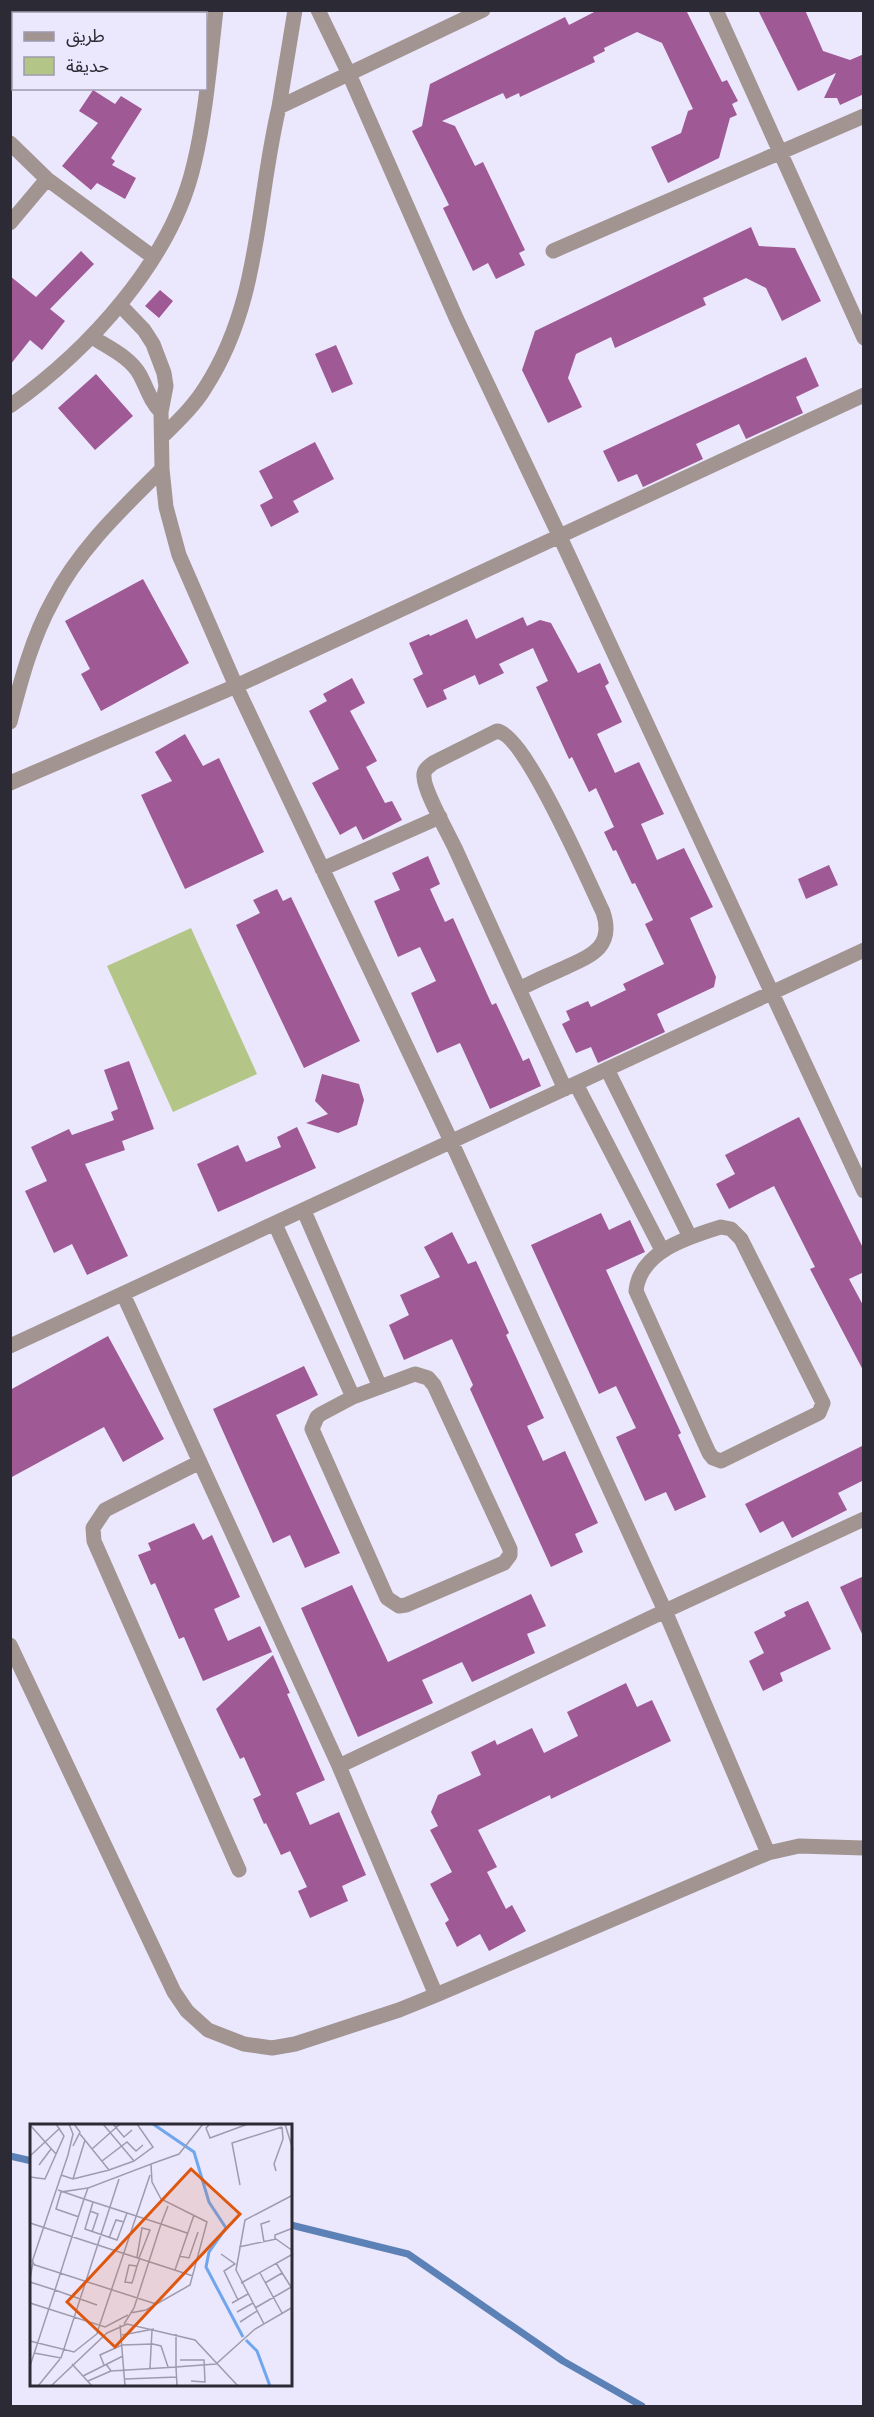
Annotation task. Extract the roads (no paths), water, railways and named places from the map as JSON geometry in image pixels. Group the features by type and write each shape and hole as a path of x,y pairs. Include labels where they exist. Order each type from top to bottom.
{"street":[{"path":"207,73 216,10"},
{"path":"163,436 204,390 223,357 243,309 251,277 271,142 295,10"},
{"path":"318,10 349,74 457,320 864,1191"},
{"path":"279,107 483,10"},
{"path":"716,10 864,338"},
{"path":"10,406 38,386 92,337 120,305 153,257 177,214 194,165 205,90"},
{"path":"553,251 864,116"},
{"path":"10,143 47,179 153,257"},
{"path":"10,223 47,179"},
{"path":"120,305 144,330 160,360 166,386 161,412 162,469 166,507 179,555 236,686 451,1141 664,1611 768,1853"},
{"path":"92,337 122,356 135,368 152,402 161,412"},
{"path":"10,783 236,686 864,395"},
{"path":"10,722 34,640 53,598 87,548 112,518 162,469"},
{"path":"519,989 596,951 607,933 603,912 547,796 523,756 502,731 494,732 433,763 426,769 423,776 425,784 519,989 570,1086 662,1250"},
{"path":"322,869 441,818"},
{"path":"10,1346 864,950"},
{"path":"607,1069 690,1237"},
{"path":"304,1211 380,1387"},
{"path":"275,1224 353,1397"},
{"path":"726,1227 736,1232 823,1403 819,1413 726,1460 717,1461 709,1453 637,1296 637,1282 641,1273 662,1250 690,1237 726,1227"},
{"path":"123,1294 339,1766 436,1995"},
{"path":"415,1374 428,1378 434,1385 510,1550 508,1560 504,1563 406,1605 394,1604 387,1598 312,1429 317,1417 353,1397 380,1387 415,1374"},
{"path":"200,1462 105,1510 93,1528 94,1541 239,1870"},
{"path":"339,1766 664,1611 864,1519"},
{"path":"10,1645 174,1992 187,2011 208,2030 244,2044 272,2048 295,2044 399,2010 768,1853 799,1846 864,1848"}],"waterway":[{"path":"10,2156 30,2161"},
{"path":"292,2225 408,2254 563,2361 642,2406"}]}
